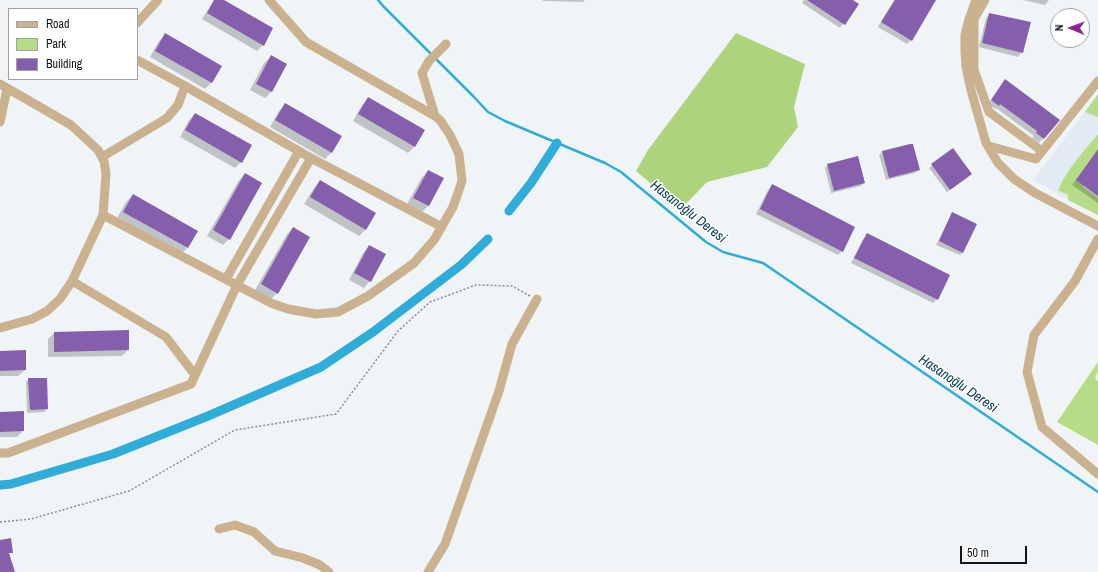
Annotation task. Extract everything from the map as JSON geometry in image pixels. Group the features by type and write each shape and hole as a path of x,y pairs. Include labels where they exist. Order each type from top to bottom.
{"street":[{"path":"138,22 158,0"},
{"path":"103,215 271,303 288,309 316,314 338,312 368,296 414,262 434,240 453,207 462,181 459,154 450,135 440,120 306,42 270,0"},
{"path":"976,0 971,11 966,35 966,67 971,90 989,146 998,163 1014,179 1035,193 1098,226"},
{"path":"985,0 974,19 974,70 989,112 1042,151"},
{"path":"435,116 422,73 430,61 446,44"},
{"path":"138,61 299,151 442,227"},
{"path":"989,146 1036,159 1098,81"},
{"path":"0,122 3,86 71,125 93,145 102,157 106,174 103,215 72,281 60,299 47,311 32,319 0,328"},
{"path":"102,157 168,118 178,105 185,86"},
{"path":"226,279 299,151"},
{"path":"0,453 8,453 191,384 237,285 312,158"},
{"path":"1098,239 1075,281 1034,335 1027,372 1042,427 1098,474"},
{"path":"72,281 166,337 195,375"},
{"path":"428,572 445,544 498,391 512,344 537,299"},
{"path":"219,529 235,525 254,532 276,552 303,558 320,565 329,572"}],"path":[{"path":"0,522 31,519 130,491 235,430 336,414 398,330 430,302 476,284 512,286 537,299"}],"shaded area":[{"path":"1098,94 1098,215 1033,180"}],"green space":[{"path":"736,33 805,64 794,107 798,127 767,167 707,182 681,209 636,171 648,150"},
{"path":"1098,94 1098,117 1085,112"},
{"path":"1098,134 1098,167 1083,187 1098,198 1098,215 1068,200 1068,195 1058,190 1081,154"},
{"path":"1098,362 1098,371 1095,378 1098,381 1098,445 1057,422"}],"building":[{"path":"214,0 224,0 273,28 264,46 207,13"},
{"path":"807,0 853,0 859,4 845,25"},
{"path":"895,0 936,0 912,41 881,22"},
{"path":"989,13 1031,22 1023,53 982,43"},
{"path":"165,33 222,66 212,83 155,51"},
{"path":"271,55 287,64 272,92 256,84"},
{"path":"1005,79 1060,120 1044,139 1036,133 1037,131 1000,104 999,106 991,100"},
{"path":"368,97 425,130 415,147 358,114"},
{"path":"285,103 342,136 332,153 275,120"},
{"path":"195,113 252,145 242,163 185,130"},
{"path":"913,144 920,170 889,178 882,151"},
{"path":"953,148 972,174 950,190 931,164"},
{"path":"1098,149 1098,196 1076,180"},
{"path":"858,156 865,183 834,191 827,164"},
{"path":"428,170 444,178 429,206 413,198"},
{"path":"245,173 262,183 230,240 213,230"},
{"path":"320,180 376,213 366,230 310,197"},
{"path":"772,184 855,227 843,252 760,209"},
{"path":"133,194 198,231 188,248 123,212"},
{"path":"952,212 977,224 963,253 939,241"},
{"path":"293,227 310,237 278,294 261,284"},
{"path":"867,233 950,275 938,300 854,258"},
{"path":"369,245 386,254 371,282 354,273"},
{"path":"129,330 129,350 54,352 54,332"},
{"path":"26,350 26,370 0,371 0,351"},
{"path":"28,378 47,378 48,409 30,410"},
{"path":"24,411 24,431 0,432 0,412"},
{"path":"11,538 13,553 9,553 15,572 0,572 0,540"}],"waterway":[{"name":"Hasanoğlu Deresi","path":"378,0 488,112 505,121 605,163 621,172 706,242 723,252 763,263 1098,492"},
{"path":"509,211 531,183 557,143"},
{"path":"0,485 11,484 113,454 208,416 321,367 373,332 461,265 488,239"}]}
